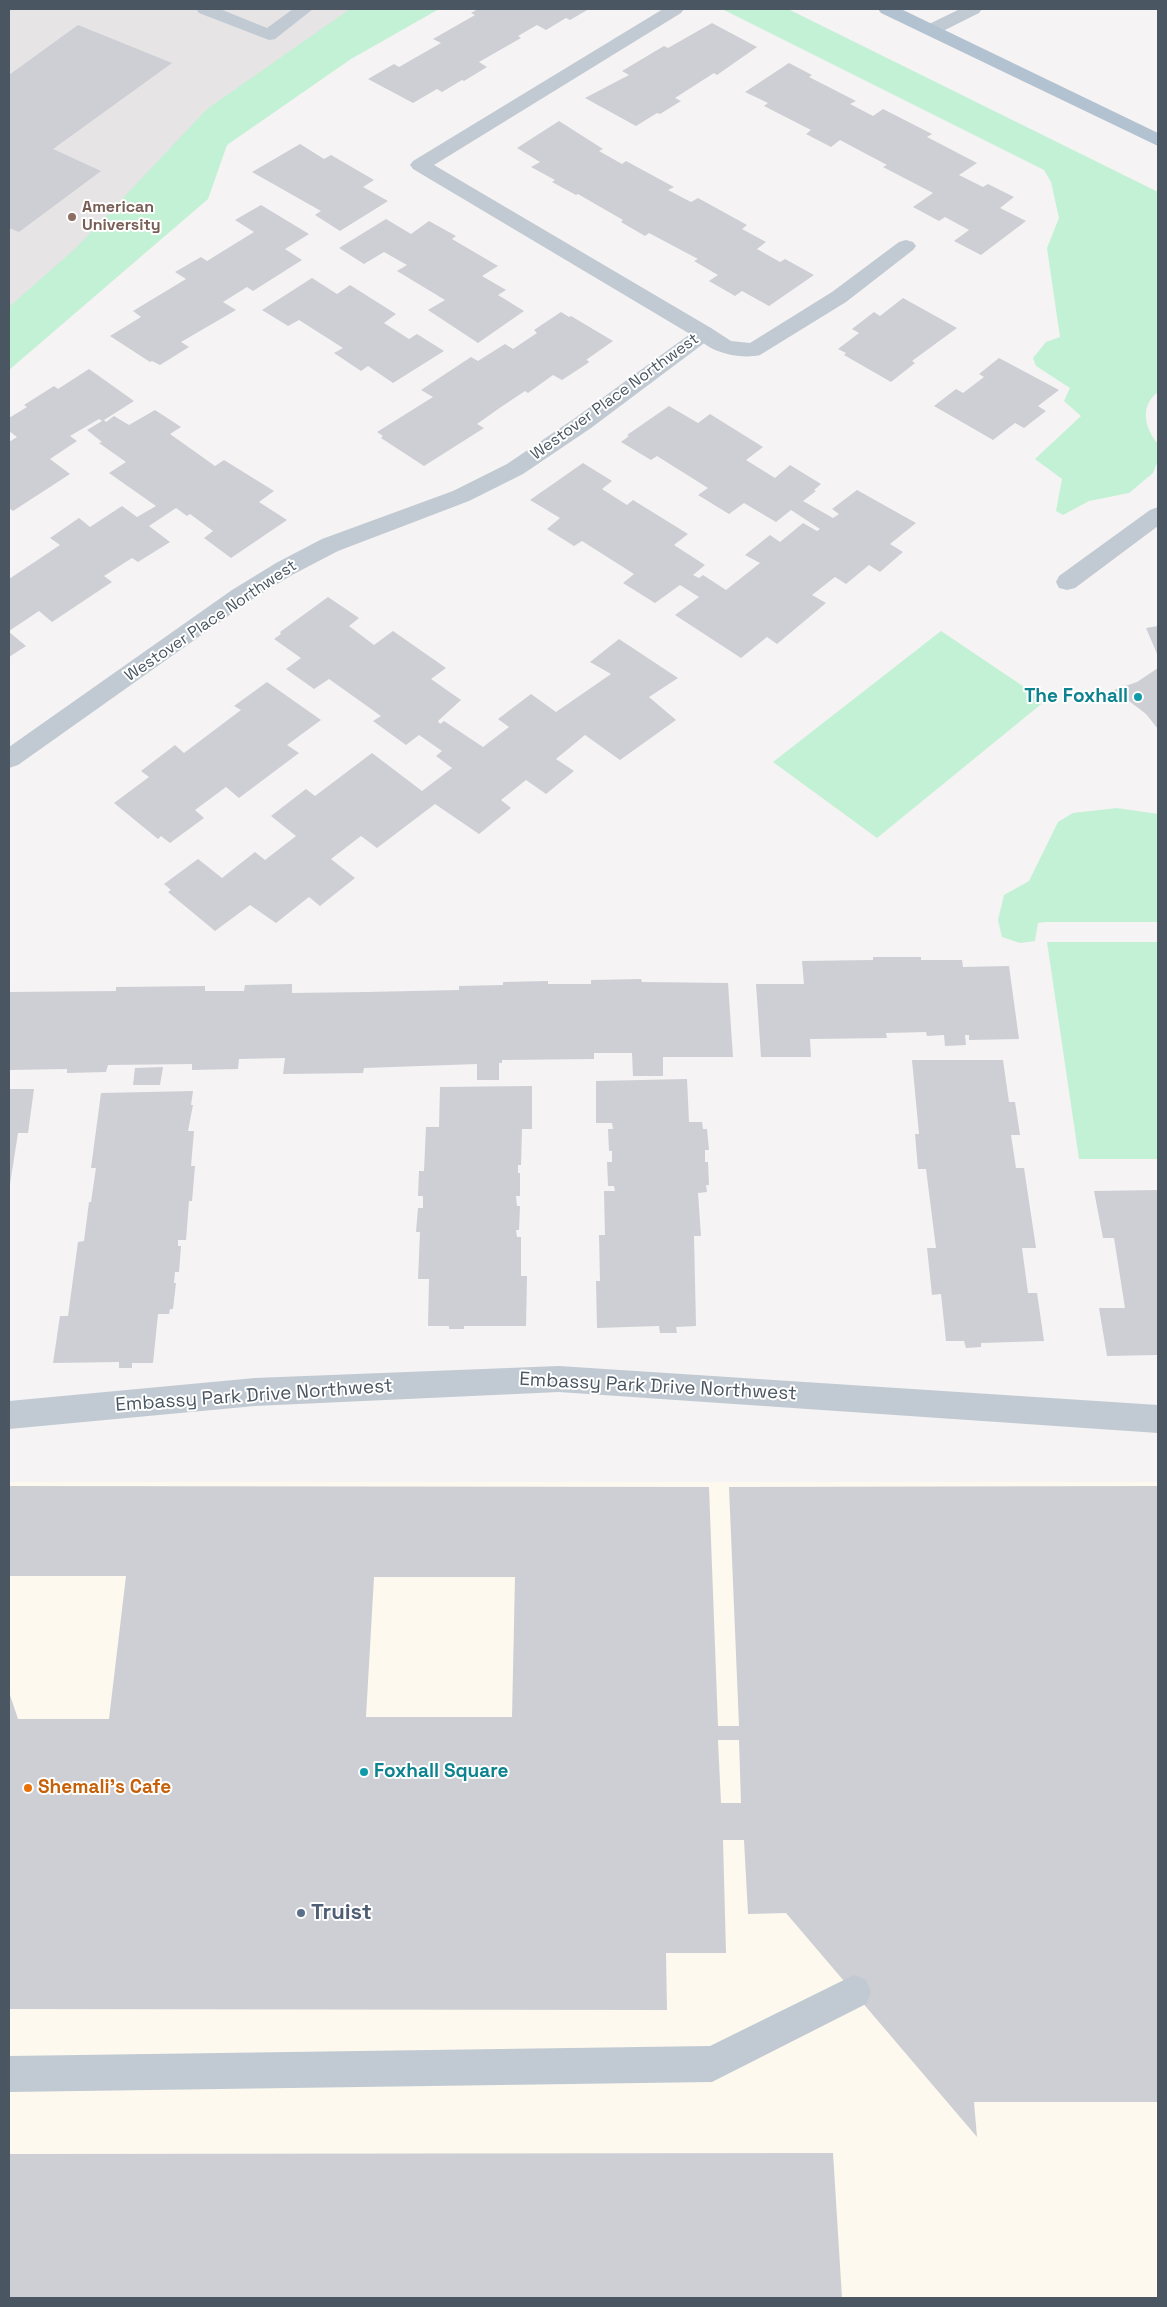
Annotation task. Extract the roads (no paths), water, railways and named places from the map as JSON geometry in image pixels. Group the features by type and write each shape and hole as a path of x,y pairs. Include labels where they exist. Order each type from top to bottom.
{"main road":[{"path":"887,9 1158,140"}],"street":[{"path":"206,9 269,35 304,9"},
{"name":"Westover Place Northwest","path":"9,759 240,596 284,569 337,542 461,496 515,469 583,423 704,333 420,164 675,9"},
{"path":"931,30 973,9"},
{"path":"704,333 726,347 753,350 839,297 906,246"},
{"path":"1067,582 1158,514"},
{"name":"Embassy Park Drive Northwest","path":"9,1415 255,1392 559,1379 1158,1418"},
{"path":"9,2074 712,2064 854,1992"}],"place":[{"name":"American University","path":"72,217"},
{"name":"The Foxhall","path":"1138,697"},
{"name":"Foxhall Square","path":"364,1772"},
{"name":"Shemali's Cafe","path":"28,1788"},
{"name":"Truist","path":"301,1913"}]}
